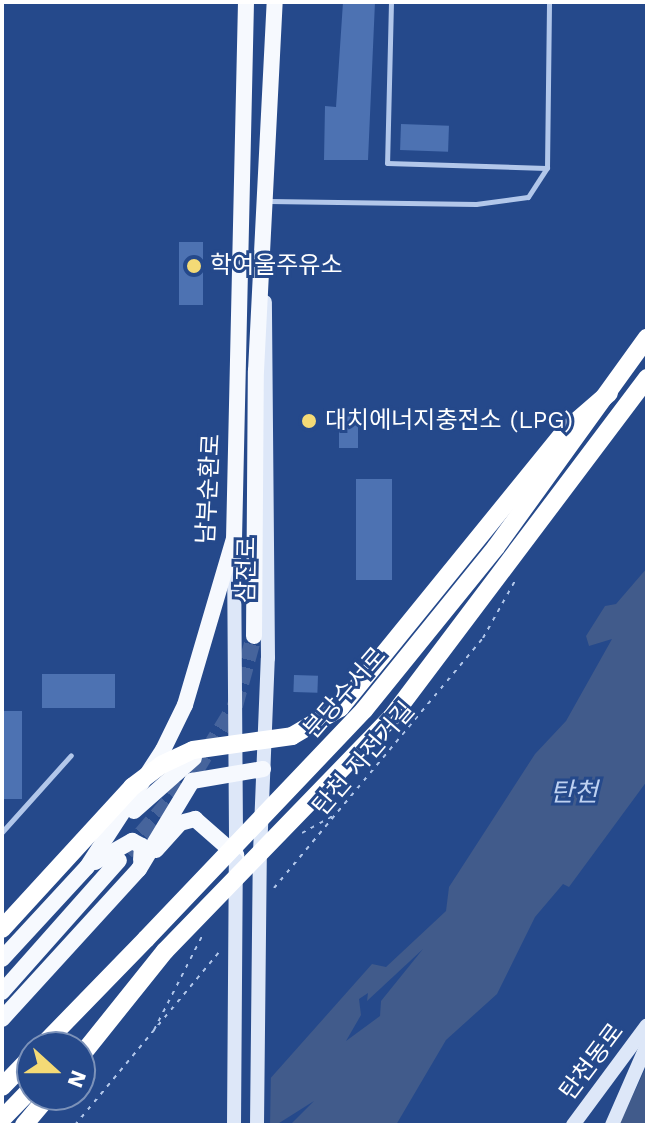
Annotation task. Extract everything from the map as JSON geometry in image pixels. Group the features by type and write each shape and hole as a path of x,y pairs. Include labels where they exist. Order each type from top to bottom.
{"highway":[{"name":"분당수서로","path":"56,1031 364,710 609,393 647,338"},
{"name":"분당수서로","path":"88,1031 391,718 647,378"},
{"path":"2,929 132,787 161,765 193,750 292,736 340,708 565,431 609,393"},
{"path":"96,1037 165,951"},
{"path":"2,1087 16,1073"},
{"path":"2,1119 16,1105"}],"main road":[{"name":"남부순환로","path":"2,959 87,867 185,705 234,539 246,2"},
{"name":"남부순환로","path":"254,636 275,2"},
{"name":"삼전로","path":"257,1125 271,374 264,286"},
{"name":"삼전로","path":"234,539 234,1125"},
{"path":"87,867 162,779 196,757 264,748"},
{"path":"139,869 192,781 236,771 263,769"},
{"path":"2,1019 188,818 209,826 236,858"},
{"path":"87,867 132,841 144,851 139,869"},
{"path":"2,992 119,860"},
{"name":"탄천동로","path":"573,1125 647,1025"},
{"path":"612,1125 647,1045"}],"lane":[{"path":"391,2 387,163 547,168"},
{"path":"268,201 476,204 528,197 547,168 549,2"},
{"path":"2,832 71,755"}],"path":[{"name":"탄천 자전거길","path":"268,895 447,684 521,571"},
{"path":"152,1035 208,924"},
{"path":"75,1125 230,940"}],"water":[{"name":"탄천","path":"647,568 647,781 569,887 563,884 535,917 497,994 446,1040 396,1125 290,1125 314,1101 276,1125 229,1125 372,964 386,967 446,911 449,887 535,754 566,721 612,639 589,646 586,636 605,606 616,604","holes":["423,949 381,1001 380,1016 346,1041 361,1015 359,999 368,993 367,1001"]},
{"path":"647,1065 647,1125 619,1125"}],"pier":[{"path":"271,1071 270,1125 225,1125 226,1122"}],"building":[{"path":"343,2 375,2 368,160 324,160 325,106 336,107"},
{"path":"401,124 449,126 448,152 400,150"},
{"path":"179,242 203,242 203,305 179,305"},
{"path":"339,412 358,412 358,448 339,448"},
{"path":"356,479 392,479 392,580 356,580"},
{"path":"42,674 115,674 115,708 42,708"},
{"path":"294,675 318,676 317,693 293,692"},
{"path":"2,711 22,711 22,799 2,799"}],"tunnel":[{"path":"126,852 196,770 235,706 254,636"}],"place":[{"name":"학여울주유소","path":"194,266"},
{"name":"대치에너지충전소 (LPG)","path":"309,421"}]}
